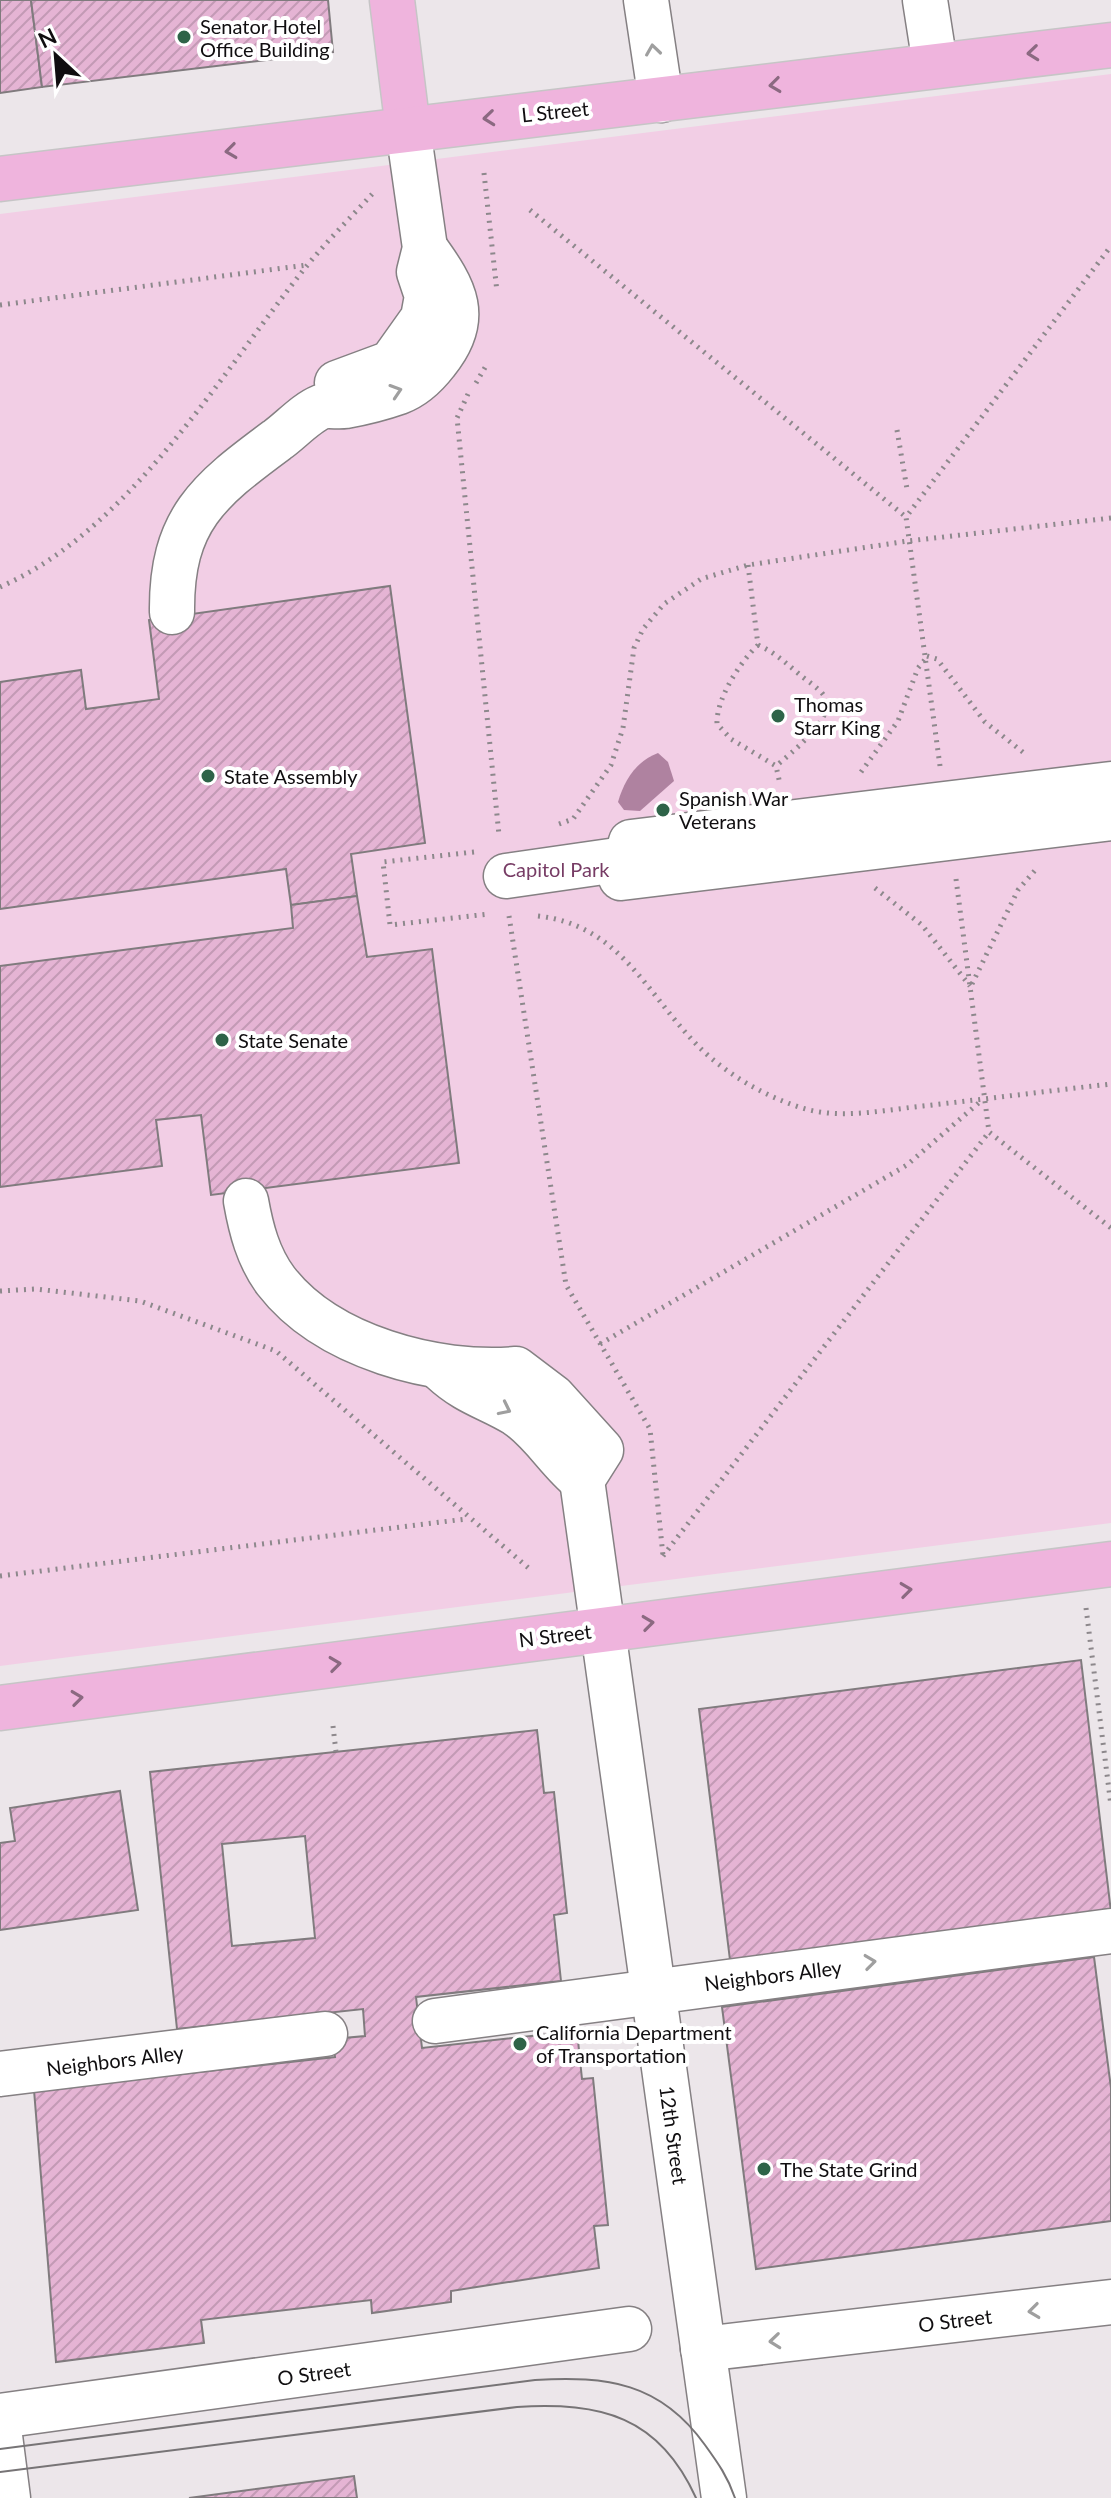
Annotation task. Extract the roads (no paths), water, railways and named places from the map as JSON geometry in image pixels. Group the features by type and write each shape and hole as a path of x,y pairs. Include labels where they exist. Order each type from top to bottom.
{"main road":[{"path":"392,0 408,129"},
{"name":"L Street","path":"0,179 1111,45"},
{"name":"N Street","path":"0,1708 1096,1566"}],"street":[{"path":"646,0 661,100"},
{"path":"925,0 935,64"},
{"path":"172,612 173,572 179,548 205,498 333,392 381,339 422,260 408,129"},
{"path":"333,392 346,406 409,388 425,376 446,350 456,333 456,304 445,275 422,260"},
{"path":"623,859 621,878 948,820 1111,784"},
{"path":"503,893 623,859 1111,798"},
{"path":"948,820 1111,818"},
{"path":"246,1201 256,1245 265,1263 301,1308 336,1331 440,1368 484,1372 516,1369 553,1397 592,1465 564,1466 517,1415 463,1389 440,1368"},
{"name":"12th Street","path":"592,1465 601,1629 724,2498"},
{"name":"Neighbors Alley","path":"435,2021 1111,1931"},
{"name":"Neighbors Alley","path":"0,2074 325,2034"},
{"name":"O Street","path":"703,2349 1111,2302"},
{"name":"O Street","path":"0,2416 629,2329"},
{"path":"0,2436 8,2498"}],"tram line":[{"path":"0,2449 535,2380 586,2380 630,2387 670,2408 705,2445 726,2477 735,2498"},
{"path":"0,2472 517,2407 547,2406 601,2412 645,2432 664,2448 681,2470 696,2498"}],"place":[{"name":"Senator Hotel Office Building","path":"184,37"},
{"name":"Thomas Starr King","path":"778,716"},
{"name":"State Assembly","path":"208,776"},
{"name":"Spanish War Veterans","path":"663,810"},
{"name":"State Senate","path":"222,1040"},
{"name":"California Department of Transportation","path":"520,2044"},
{"name":"The State Grind","path":"764,2169"}],"park label":[{"name":"Capitol Park","path":"556,869"}]}
